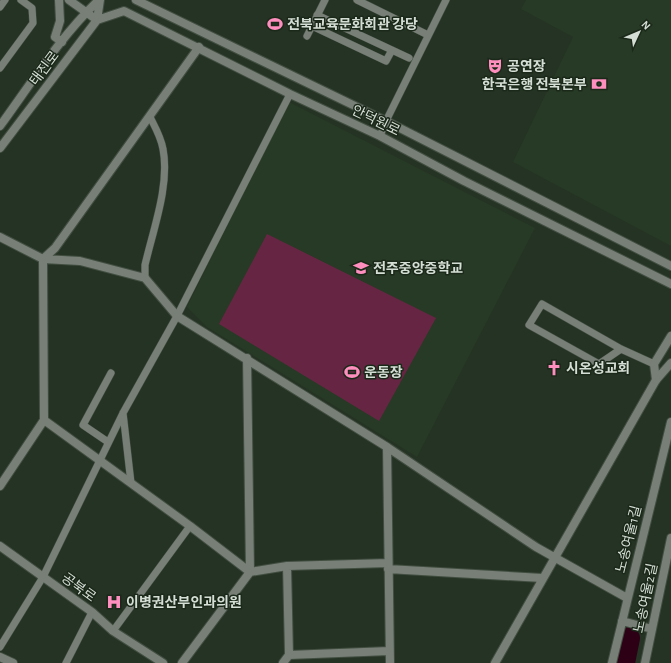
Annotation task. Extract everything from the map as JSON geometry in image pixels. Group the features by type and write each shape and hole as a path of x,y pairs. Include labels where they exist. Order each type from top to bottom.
{"street":[{"path":"59,0 60,21 55,37 62,42"},
{"path":"69,0 97,20"},
{"name":"태진로","path":"0,126 62,42 86,12 99,0"},
{"name":"태진로","path":"0,148 97,20 99,0"},
{"name":"안덕원로","path":"136,0 151,4 386,121 671,266"},
{"name":"안덕원로","path":"97,20 124,11 199,47 290,94 380,136 464,181 671,284"},
{"path":"0,486 44,420 43,259 55,248 199,47"},
{"path":"0,237 43,259 80,260 145,278 177,316 247,358 387,447 554,558 627,598"},
{"path":"656,380 654,364 671,336"},
{"path":"182,663 250,572 247,358"},
{"path":"495,663 656,380 671,363"},
{"path":"44,420 190,526 250,572 287,566 388,566 542,578"},
{"name":"노송여울1길","path":"612,663 671,422"},
{"path":"387,447 390,663"},
{"name":"노송여울2길","path":"645,663 671,538"},
{"name":"공북로","path":"0,546 92,612 113,631 163,663"},
{"path":"283,663 289,655 287,566"},
{"path":"622,621 652,630"},
{"path":"289,655 389,651"},
{"path":"0,656 13,663"}],"lane":[{"path":"0,7 5,0"},
{"path":"0,68 33,23 32,8 21,0"},
{"path":"307,36 325,0"},
{"path":"357,0 428,35"},
{"path":"380,136 446,0"},
{"path":"317,15 409,58"},
{"path":"312,26 386,61 392,50"},
{"path":"0,647 43,577 108,442 177,316 290,94"},
{"path":"145,278 145,265 165,175 163,149 158,132 150,117"},
{"path":"622,349 599,364 529,325 542,304 622,349 654,364"},
{"path":"108,442 83,425 111,373"},
{"path":"123,413 131,483"},
{"path":"113,631 190,526"},
{"path":"66,663 92,612"}],"shaded area":[{"name":"한국은행 전북본부","path":"526,0 671,0 671,246 513,162 573,37 521,9"},
{"name":"전주중앙중학교","path":"289,102 535,228 417,457 207,327 187,307"},
{"name":"운동장","path":"267,234 436,318 379,421 219,324"}],"waterway":[{"path":"629,638 631,631"},
{"path":"624,663 629,638"}],"place":[{"name":"전북교육문화회관 강당","path":"275,24"},
{"name":"공연장","path":"495,66"},
{"name":"한국은행 전북본부","path":"599,84"},
{"name":"전주중앙중학교","path":"361,268"},
{"name":"시온성교회","path":"554,368"},
{"name":"운동장","path":"352,372"},
{"name":"이병권산부인과의원","path":"114,602"}]}
